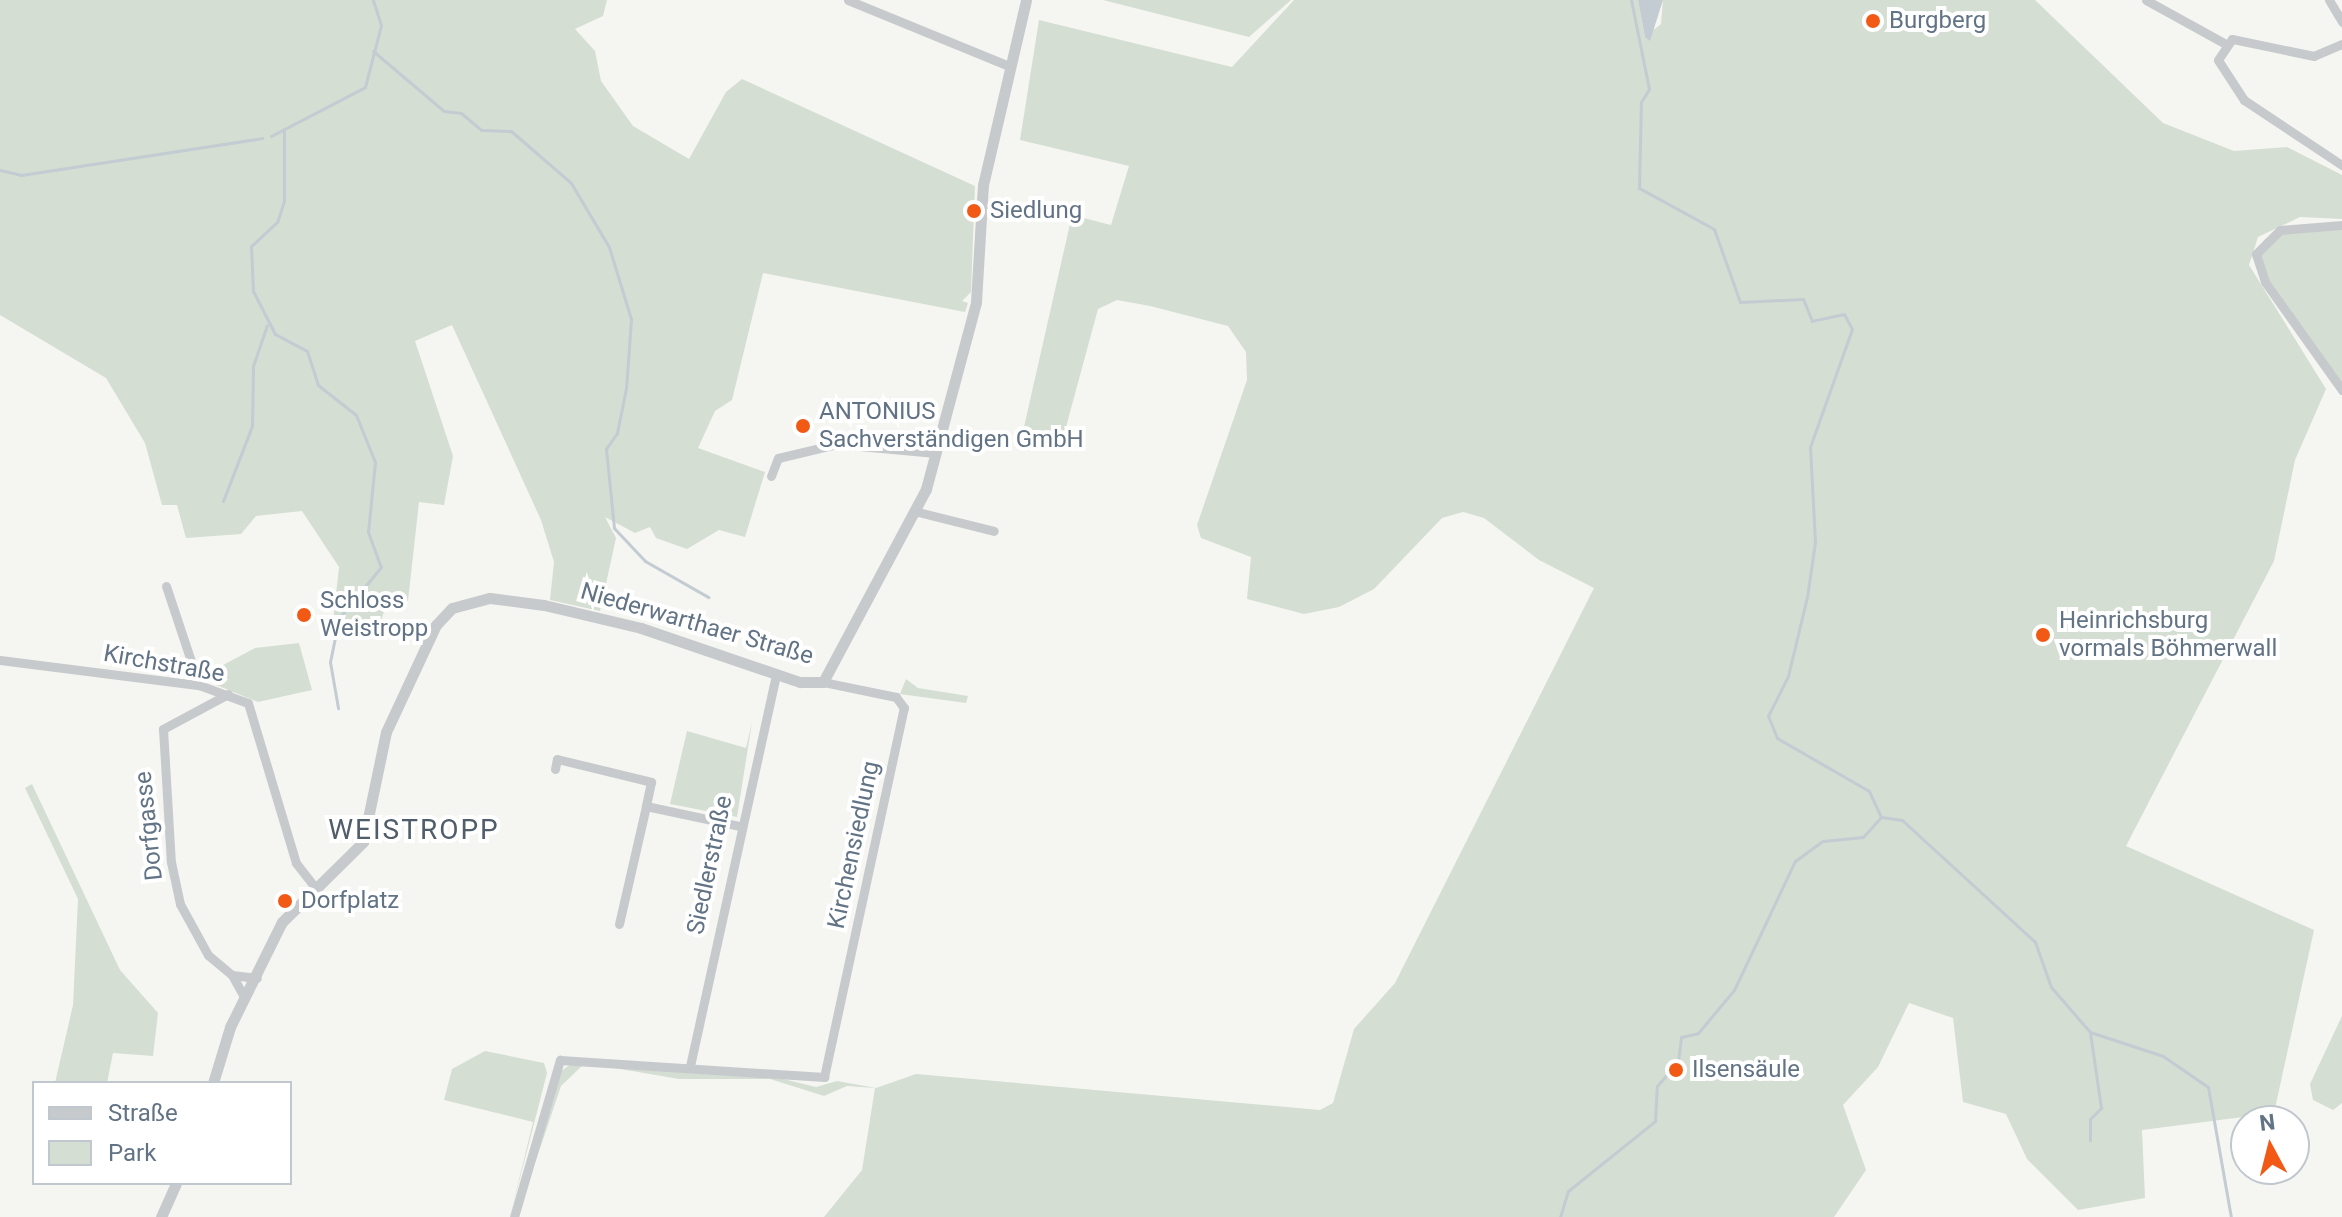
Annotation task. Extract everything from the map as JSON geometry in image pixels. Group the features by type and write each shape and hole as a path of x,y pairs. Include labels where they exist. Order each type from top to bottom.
{"street":[{"path":"848,0 1009,66"},
{"name":"Niederwarthaer Straße","path":"316,889 363,842 386,732 436,625 452,608 490,598 598,616 776,675 823,682 918,512 936,453 976,302 983,185 1026,0"},
{"path":"2146,0 2224,43 2245,39 2314,56 2342,44"},
{"path":"2329,0 2342,22"},
{"path":"2224,43 2219,68 2244,100 2342,165"},
{"path":"2342,225 2280,230 2256,254 2265,282 2342,390"},
{"path":"771,476 778,458 837,444 936,453"},
{"path":"918,512 994,531"},
{"path":"166,586 199,685"},
{"name":"Kirchstraße","path":"0,660 199,685 228,694 253,708 296,863 316,889"},
{"name":"Siedlerstraße","path":"690,1066 739,826 776,675"},
{"name":"Kirchensiedlung","path":"690,1066 824,1077 904,708 896,697 823,682"},
{"name":"Dorfgasse","path":"228,694 169,721 161,745 174,885 208,955 232,975 245,998"},
{"path":"555,769 557,759 651,782 619,924"},
{"path":"646,806 739,826"},
{"path":"214,1081 245,998 282,922 316,889"},
{"path":"232,975 257,978"},
{"path":"514,1217 560,1060 690,1066"},
{"path":"161,1217 175,1185"}],"green space":[{"path":"0,0 607,0 603,16 575,29 595,51 601,81 633,126 689,159 726,92 742,79 975,186 971,292 962,301 968,303 965,312 763,273 732,400 715,411 698,448 765,472 745,537 719,530 687,549 656,538 650,527 635,533 605,517 616,538 600,611 550,600 554,562 541,520 452,325 415,341 453,456 444,505 419,502 408,601 389,596 378,630 333,622 339,567 302,511 256,516 241,534 186,538 177,505 162,505 145,443 106,378 0,315"},
{"path":"1103,0 1291,0 1249,37"},
{"path":"1294,0 1638,0 1645,37 1661,24 1663,0 2035,0 2163,123 2234,151 2287,147 2342,175 2342,219 2300,217 2258,237 2249,265 2326,389 2295,460 2274,561 2126,846 2314,930 2276,1105 2230,1105 2230,1119 2142,1130 2145,1198 2078,1210 2027,1159 2006,1114 1963,1102 1953,1018 1909,1003 1878,1067 1843,1105 1866,1170 1834,1217 824,1217 862,1170 875,1088 847,1086 824,1096 770,1079 679,1079 585,1063 561,1086 517,1217 561,1071 574,1062 779,1078 816,1087 837,1081 876,1088 916,1074 1320,1110 1333,1103 1354,1029 1395,983 1594,588 1539,560 1484,518 1463,512 1442,518 1374,589 1339,607 1304,614 1247,599 1251,557 1201,538 1197,525 1247,380 1246,352 1228,326 1150,306 1117,300 1098,309 1063,438 1033,451 1019,449 1072,215 1111,225 1129,166 1020,140 1039,20 1232,67"},
{"path":"2342,225 2342,390 2256,264 2264,240 2280,230"},
{"path":"299,643 312,690 258,702 214,684 210,672 255,648"},
{"path":"906,679 918,688 968,696 966,703 900,694"},
{"path":"752,722 737,817 670,804 687,731 746,748"},
{"path":"32,784 120,970 158,1013 153,1056 113,1053 107,1081 55,1081 73,1005 78,899 25,788"},
{"path":"2342,1016 2342,1103 2333,1110 2313,1100 2310,1084"},
{"path":"485,1051 544,1063 547,1073 510,1217 533,1122 444,1100 452,1069"}],"shaded area":[{"path":"1638,0 1663,0 1650,41 1645,37"}],"waterway":[{"path":"271,136 365,87 381,25 373,0"},
{"path":"1560,1217 1568,1191 1655,1121 1657,1086 1678,1062 1681,1037 1698,1033 1734,990 1795,861 1823,841 1863,837 1881,817 1869,791 1777,738 1768,716 1788,676 1807,597 1815,542 1810,447 1852,329 1844,314 1812,321 1803,299 1740,302 1714,229 1639,188 1641,102 1649,89 1631,0"},
{"path":"373,51 444,111 461,113 481,130 511,131 571,183 609,247 631,319 626,388 617,433 606,449 614,528 645,561 708,597"},
{"path":"284,129 284,201 277,222 251,246 253,291 275,334 307,351 318,385 356,415 375,462 368,532 381,567 339,618 330,662 338,708"},
{"path":"0,170 21,175 262,138"},
{"path":"223,501 252,426 253,366 267,325"},
{"path":"1881,817 1902,820 2035,942 2051,987 2090,1032 2163,1056 2208,1087 2231,1217"},
{"path":"2090,1033 2101,1108 2090,1119 2090,1140"}],"place":[{"name":"Burgberg","path":"1873,21"},
{"name":"Siedlung","path":"974,211"},
{"name":"ANTONIUS Sachverständigen GmbH","path":"803,426"},
{"name":"Schloss Weistropp","path":"304,615"},
{"name":"Heinrichsburg vormals Böhmerwall","path":"2043,635"},
{"name":"Dorfplatz","path":"285,901"},
{"name":"Ilsensäule","path":"1676,1070"}],"district":[{"name":"WEISTROPP","path":"414,830"}]}
